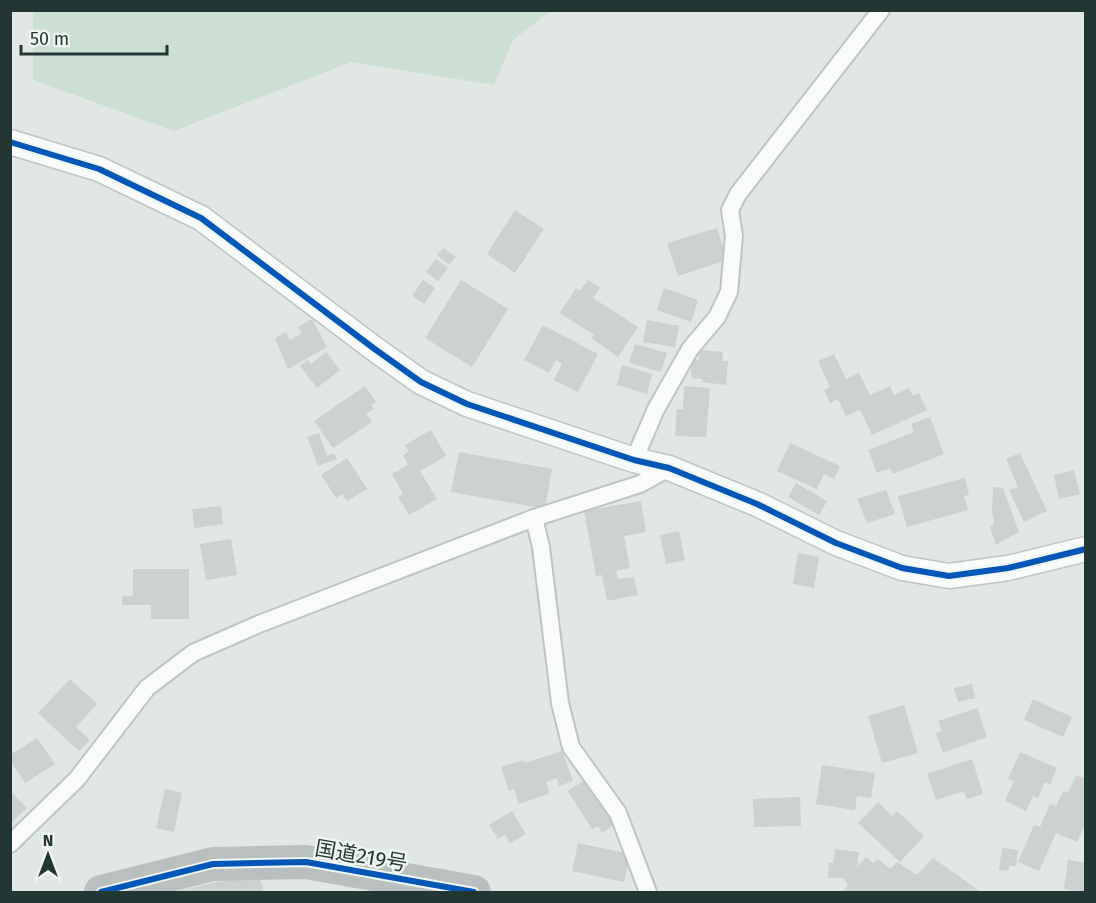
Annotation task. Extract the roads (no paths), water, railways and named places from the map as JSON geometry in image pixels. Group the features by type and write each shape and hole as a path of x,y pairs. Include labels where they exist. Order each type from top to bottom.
{"highway":[{"name":"国道219号","path":"101,892 213,864 306,862 474,892"}],"street":[{"path":"634,460 656,409 690,349 717,317 729,292 734,236 730,210 738,194 881,10"},
{"path":"10,142 99,169 201,218 421,382 467,404 634,460 669,468 758,504 836,543 902,568 949,576 1008,568 1086,549"},
{"path":"10,844 76,779 147,688 193,654 259,624 534,518 640,484 669,468"},
{"path":"534,518 541,547 560,703 571,747 618,813 648,892"}]}
